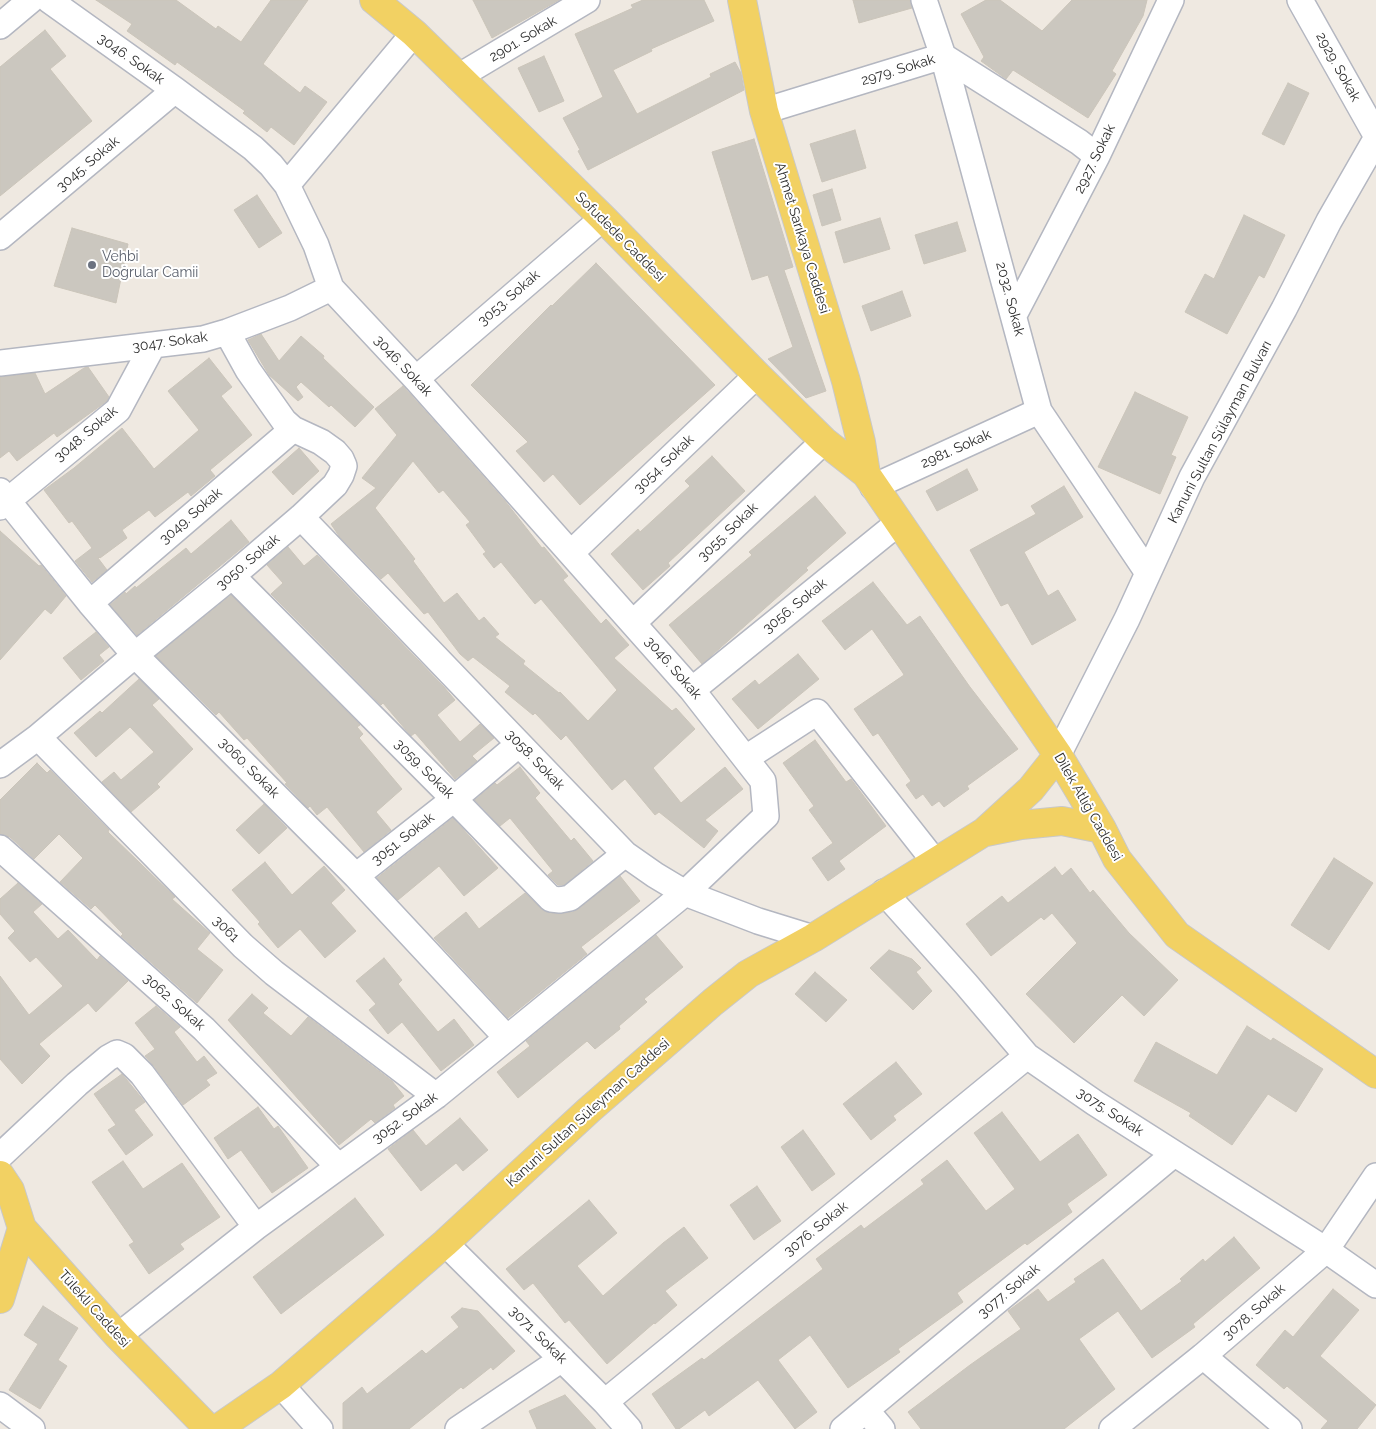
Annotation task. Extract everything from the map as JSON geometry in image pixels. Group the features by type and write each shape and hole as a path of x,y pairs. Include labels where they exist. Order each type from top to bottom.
{"main road":[{"name":"Sofudede Caddesi","path":"374,0 414,33 603,218 824,441 869,480"},
{"name":"Ahmet Sarıkaya Caddesi","path":"742,0 764,111 846,382 869,480"},
{"name":"Dilek Atlığ Caddesi","path":"869,480 1058,755 1102,829 1116,859 1177,934 1376,1074"},
{"path":"984,832 1031,789 1058,755"},
{"path":"984,832 1021,825 1062,821 1102,829"},
{"name":"Kanuni Sultan Süleyman Caddesi","path":"217,1429 281,1384 445,1243 589,1110 748,974 813,938 884,892 984,832"},
{"name":"Tülekli Caddesi","path":"0,1175 10,1190 22,1228 118,1336 209,1429"},
{"path":"0,1299 22,1228"}],"street":[{"path":"0,26 31,0"},
{"name":"3046. Sokak","path":"49,0 253,148 287,185 316,245 331,288 572,552 692,690 763,781 766,816 685,893"},
{"name":"2901. Sokak","path":"458,77 587,0"},
{"name":"2032. Sokak","path":"924,0 943,56 1039,411 1148,573"},
{"name":"2927. Sokak","path":"1014,315 1097,156 1170,0"},
{"name":"2929. Sokak","path":"1300,0 1376,135"},
{"path":"287,185 414,33"},
{"name":"2979. Sokak","path":"764,111 943,56 1079,142 1097,156"},
{"name":"3045. Sokak","path":"0,237 175,90"},
{"name":"Kanuni Sultan Sülayman Bulvarı","path":"1058,755 1128,619 1192,477 1284,310 1329,221 1376,139"},
{"name":"3053. Sokak","path":"416,379 603,218"},
{"name":"3047. Sokak","path":"0,363 203,338 227,332 290,308 331,288"},
{"name":"3050. Sokak","path":"0,765 38,737 301,518 335,485 341,475 344,466 335,452 321,442 293,429 274,408 236,350 227,332"},
{"name":"3048. Sokak","path":"2,499 118,410 154,345"},
{"name":"3054. Sokak","path":"572,552 757,375"},
{"name":"2981. Sokak","path":"869,480 1039,411"},
{"name":"3049. Sokak","path":"90,603 293,429"},
{"name":"3055. Sokak","path":"633,623 824,441"},
{"name":"3060. Sokak","path":"2,499 135,655 356,876 507,1038"},
{"name":"3058. Sokak","path":"301,518 625,854 685,893 758,921 813,938"},
{"name":"3056. Sokak","path":"692,690 898,523"},
{"name":"3059. Sokak","path":"232,576 551,899 570,898 625,854"},
{"path":"746,758 817,712 935,862"},
{"name":"3061","path":"38,737 243,946 274,973 436,1096"},
{"name":"3051. Sokak","path":"356,876 454,799 519,744"},
{"name":"3062. Sokak","path":"0,848 204,1029 338,1166"},
{"name":"3075. Sokak","path":"884,892 1027,1056 1174,1154 1326,1250 1376,1285"},
{"name":"3052. Sokak","path":"118,1336 256,1227 436,1096 685,893"},
{"path":"0,1156 77,1084 108,1058 117,1054 124,1056 142,1074 256,1227"},
{"name":"3076. Sokak","path":"605,1402 1027,1056"},
{"name":"3077. Sokak","path":"844,1429 1174,1154"},
{"name":"3078. Sokak","path":"1112,1429 1203,1356 1326,1250 1376,1176"},
{"name":"3071. Sokak","path":"445,1243 605,1402 629,1429"},
{"path":"1203,1356 1289,1429"},
{"path":"458,1429 562,1359"},
{"path":"281,1384 320,1429"},
{"path":"0,1405 32,1429"},
{"path":"866,1410 882,1429"}],"building":[{"path":"96,0 176,0 216,29 218,26 241,42 271,0 308,0 263,64 300,93 305,86 327,102 294,145 271,127 267,132 243,113 245,111 212,87 177,62 175,65 127,31 132,24"},
{"path":"473,0 559,0 492,38"},
{"path":"643,0 704,0 714,21 651,49 652,51 613,70 637,114 711,77 710,74 735,62 741,73 744,90 588,170 563,118 603,97 575,34 633,8 631,5"},
{"path":"853,0 910,0 912,8 859,23"},
{"path":"986,0 1000,0 1042,31 1072,0 1147,0 1143,16 1112,71 1116,74 1088,118 1013,70 1006,79 981,61 984,57 961,14"},
{"path":"45,30 66,56 50,69 92,121 0,196 0,67"},
{"path":"544,56 564,101 539,112 518,68"},
{"path":"1288,83 1309,93 1284,145 1262,134"},
{"path":"855,130 866,168 822,182 810,144"},
{"path":"754,139 793,267 784,270 826,391 806,398 768,359 793,347 768,275 752,280 712,152"},
{"path":"832,189 841,220 822,226 813,195"},
{"path":"257,195 282,233 259,248 234,210"},
{"path":"1244,215 1285,235 1264,278 1259,275 1227,334 1185,312 1205,274 1214,279"},
{"path":"880,218 890,249 844,263 835,232"},
{"path":"957,222 966,251 924,264 915,235"},
{"name":"Vehbi Doğrular Camii","path":"72,228 128,244 116,303 54,286"},
{"path":"596,263 715,385 580,505 553,474 544,482 516,451 528,442 471,385"},
{"path":"902,291 911,316 871,331 862,306"},
{"path":"261,334 279,361 301,336 324,356 323,358 374,407 355,427 331,405 329,407 301,382 296,387 303,397 298,401 269,375 248,340"},
{"path":"209,358 232,387 221,396 252,435 210,470 215,476 191,496 188,492 155,517 149,510 122,530 127,538 98,558 107,570 92,582 75,561 92,548 72,521 69,523 44,490 122,428 154,469 199,430 168,391"},
{"path":"88,367 109,397 107,401 57,437 54,433 17,461 9,451 0,458 0,377 35,373 45,394"},
{"path":"403,386 505,501 542,548 544,547 568,576 563,580 601,624 606,619 629,645 614,658 672,711 676,708 695,729 653,768 681,803 725,767 743,789 705,820 718,831 704,848 659,812 655,815 625,779 612,790 566,735 561,740 535,713 533,715 505,692 510,686 473,657 468,661 460,654 428,612 424,614 388,573 381,579 339,536 331,524 376,488 362,478 397,435 375,409","holes":["413,461 439,493 443,490 470,522 466,525 486,552 483,554 494,568 501,562 535,604 541,599 617,690 588,721 560,692 523,664 525,661 495,637 499,634 484,617 479,621 457,593 444,603 413,561 415,559 375,508"]},
{"path":"1135,392 1188,417 1171,455 1176,457 1160,494 1098,467"},
{"path":"299,448 319,471 293,495 272,472"},
{"path":"712,456 745,491 668,563 670,566 643,590 611,554 638,529 640,532 690,486 685,481"},
{"path":"967,469 978,490 937,511 926,491"},
{"path":"1064,486 1083,517 1024,552 1048,596 1058,590 1076,620 1032,645 1008,603 1001,606 970,550 1036,514 1031,506"},
{"path":"815,496 846,533 806,568 808,570 702,664 669,625 752,555 749,552"},
{"path":"231,520 249,542 137,635 110,605 125,592 126,594 135,586 136,588 186,548 191,554"},
{"path":"0,531 39,566 41,565 66,596 51,614 45,609 0,660"},
{"path":"288,547 304,566 317,555 444,687 455,700 437,715 460,742 480,724 494,738 472,756 477,761 455,779 415,733 411,736 383,703 381,705 271,594 283,583 267,565"},
{"path":"873,582 907,625 920,616 970,687 1018,749 967,786 969,789 944,807 939,801 932,806 923,794 916,799 906,785 911,781 878,733 873,736 854,709 904,675 903,673 872,629 845,650 822,621"},
{"path":"231,595 360,725 357,727 363,734 359,738 402,789 376,812 391,830 364,852 327,807 317,815 310,806 308,808 285,784 287,783 247,738 244,740 219,712 216,715 156,656"},
{"path":"96,632 109,647 99,655 104,661 81,680 63,658"},
{"path":"798,654 819,679 758,729 732,699 755,680 759,685"},
{"path":"139,679 159,699 152,705 193,749 157,784 160,787 131,812 102,782 114,772 121,780 154,752 130,727 96,757 74,733 100,711 102,713"},
{"path":"815,740 846,782 851,779 886,826 839,861 845,869 828,881 812,858 833,843 809,810 814,806 783,763"},
{"path":"37,763 47,773 50,770 109,830 108,832 175,897 172,899 210,933 197,949 223,970 197,1003 121,936 123,934 95,905 91,909 60,882 83,858 59,834 34,859 10,837 0,834 0,800"},
{"path":"520,767 540,793 535,798 571,841 574,838 593,861 564,885 558,885 548,875 553,871 510,818 500,826 475,800 495,783 497,785"},
{"path":"264,804 287,828 259,854 236,830"},
{"path":"453,818 498,868 464,896 439,866 398,900 377,878"},
{"path":"1334,858 1373,883 1329,950 1291,925"},
{"path":"265,862 292,895 324,866 345,890 331,903 356,931 325,958 300,929 278,948 258,924 260,922 232,890"},
{"path":"1055,867 1062,876 1071,868 1090,893 1093,890 1129,933 1178,980 1144,1016 1122,995 1074,1043 1026,994 1077,943 1052,913 1044,920 1041,917 991,956 966,924 1002,896 1008,903"},
{"path":"620,876 640,901 581,947 587,954 508,1018 434,938 466,912 479,929 525,893 541,909 549,913 573,912"},
{"path":"18,883 42,904 33,912 58,939 68,930 97,960 100,956 128,981 96,1012 88,1003 39,1044 50,1056 22,1084 0,1059 0,976 29,1015 63,986 36,957 30,962 8,938 15,931 0,914 0,899"},
{"path":"656,935 683,967 644,999 647,1002 619,1026 620,1029 595,1049 587,1041 518,1098 497,1072 530,1046 526,1041"},
{"path":"889,950 912,959 921,968 916,972 932,991 913,1010 870,968"},
{"path":"384,958 402,980 398,984 438,1032 454,1019 474,1045 441,1071 402,1022 388,1034 369,1010 376,1004 356,981"},
{"path":"815,972 847,1000 826,1022 795,994"},
{"path":"252,994 268,1008 263,1013 291,1036 308,1017 392,1081 404,1096 393,1105 395,1108 375,1123 371,1119 339,1145 228,1020"},
{"path":"156,1006 180,1027 174,1032 197,1062 204,1056 217,1073 206,1080 210,1085 183,1105 145,1056 155,1049 135,1023"},
{"path":"1247,1026 1271,1041 1273,1038 1323,1069 1296,1112 1268,1094 1232,1145 1189,1116 1191,1113 1134,1081 1156,1042 1217,1075"},
{"path":"896,1062 922,1094 893,1116 896,1120 871,1140 843,1104"},
{"path":"122,1074 145,1102 134,1110 153,1135 126,1155 108,1130 116,1125 94,1094"},
{"path":"258,1107 274,1129 278,1126 308,1168 272,1193 241,1150 228,1159 214,1138"},
{"path":"1002,1112 1040,1162 1078,1134 1107,1175 1067,1204 1072,1212 1027,1245 1025,1243 957,1293 963,1302 898,1349 900,1352 848,1388 810,1335 778,1360 817,1412 795,1429 758,1380 709,1416 705,1410 679,1429 676,1429 652,1394 702,1358 704,1360 823,1269 816,1259 861,1225 864,1229 924,1184 921,1180 947,1160 986,1211 1015,1189 974,1133"},
{"path":"460,1118 488,1150 463,1171 456,1163 421,1191 388,1149 413,1130 426,1146"},
{"path":"803,1130 835,1174 812,1191 781,1147"},
{"path":"123,1161 143,1189 182,1163 220,1217 180,1244 184,1249 149,1274 129,1245 134,1242 92,1182"},
{"path":"757,1186 781,1221 754,1240 730,1205"},
{"path":"355,1198 384,1235 281,1314 253,1277"},
{"path":"589,1200 617,1233 577,1266 603,1296 684,1227 708,1258 665,1291 677,1305 607,1364 569,1320 565,1323 533,1283 524,1290 506,1269"},
{"path":"1234,1237 1260,1268 1193,1324 1195,1327 1152,1358 1118,1311 1079,1339 1115,1389 1064,1429 921,1429 908,1412 1021,1329 1008,1311 1038,1289 1048,1302 1076,1282 1074,1279 1103,1259 1141,1311 1182,1281 1180,1279 1203,1259 1205,1262"},
{"path":"1333,1289 1359,1310 1320,1356 1376,1405 1357,1429 1321,1429 1328,1421 1287,1386 1284,1389 1256,1365 1285,1330 1293,1337"},
{"path":"43,1306 78,1328 58,1360 67,1366 40,1409 9,1390 38,1344 24,1335"},
{"path":"462,1308 478,1311 515,1351 493,1370 491,1367 463,1389 461,1387 409,1429 343,1429 343,1403 362,1387 367,1394 422,1350 426,1354 459,1327 451,1317"},
{"path":"565,1395 596,1429 537,1429 529,1411"}],"place":[{"name":"Vehbi Doğrular Camii","path":"92,265"}]}
